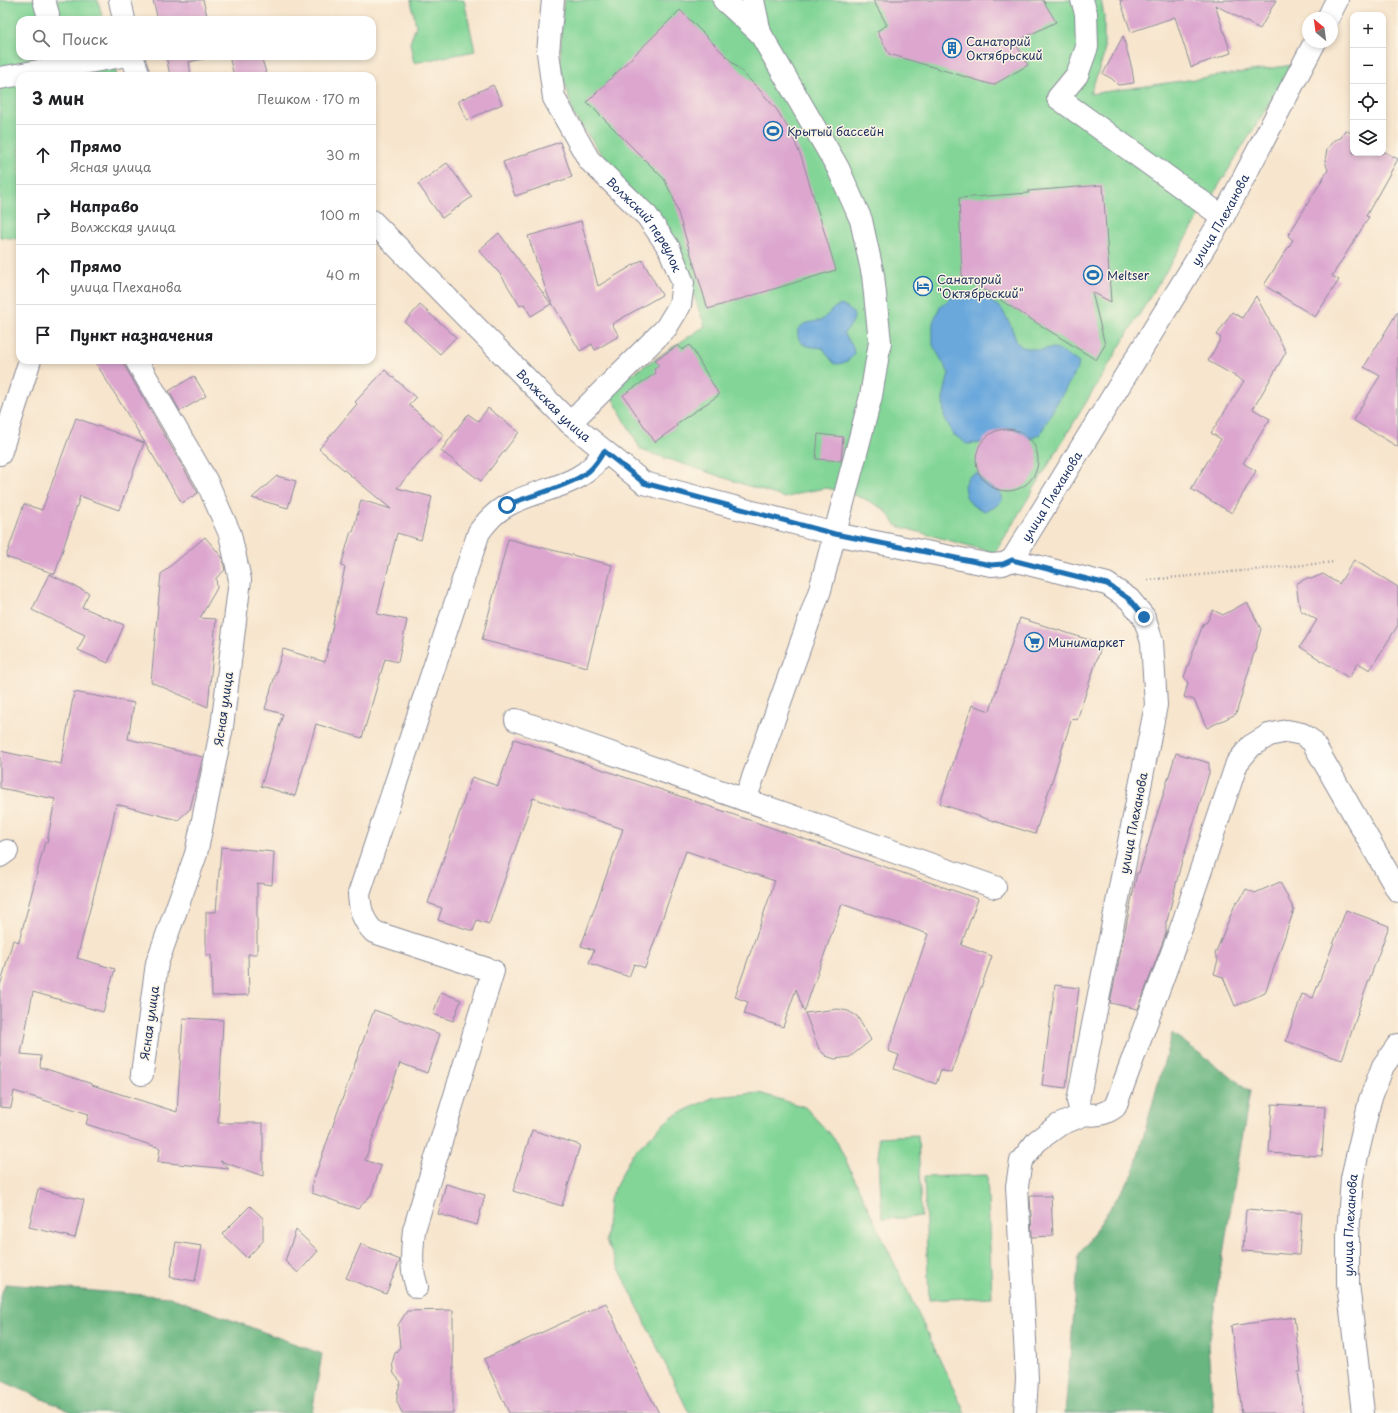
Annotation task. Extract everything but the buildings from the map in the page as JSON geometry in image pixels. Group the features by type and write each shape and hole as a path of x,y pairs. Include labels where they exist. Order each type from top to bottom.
{"street":[{"path":"120,0 123,16"},
{"name":"Волжский переулок","path":"553,0 548,52 554,98 589,160 647,216 669,248 683,283 680,305 666,328 570,423"},
{"path":"724,0 760,33 838,168 861,220 874,275 880,342 871,396 820,590 745,800"},
{"path":"753,0 760,33"},
{"path":"1082,0 1086,13 1087,47 1077,75 1058,98 1223,217"},
{"path":"1331,12 1338,0"},
{"name":"улица Плеханова","path":"1085,1114 1080,1108 1078,1101 1156,705 1152,642 1144,617 1129,599 1107,584 1012,560 1223,217 1312,48"},
{"path":"33,72 100,60"},
{"path":"133,60 138,72"},
{"path":"0,78 16,75"},
{"name":"Волжская улица","path":"376,225 570,423 644,483 835,534 991,565 1003,564 1012,560"},
{"path":"0,454 29,364"},
{"name":"Ясная улица","path":"138,364 207,482 230,534 240,580 222,727 196,854 157,963 142,1074"},
{"path":"417,1287 412,1274 414,1230 493,971 374,932 363,918 360,908 359,894 479,532 492,516 507,505 566,484 588,472 599,460 604,451"},
{"path":"516,720 995,887"},
{"path":"1025,1413 1027,1378 1017,1186 1021,1161 1037,1141 1059,1125 1085,1114 1095,1116 1107,1112 1115,1107 1183,922 1237,763 1251,746 1269,735 1288,731 1302,734 1312,741 1398,891"},
{"name":"улица Плеханова","path":"1363,1413 1348,1284 1348,1235 1352,1178 1370,1100 1383,1066 1398,1045"}],"path":[{"path":"1147,580 1335,562"}],"green space":[{"path":"0,0 98,0 102,16 16,16 16,60 113,60 116,72 16,72 16,239 0,237"},
{"path":"411,0 464,0 475,51 414,63 410,43 416,26"},
{"name":"Санаторий \"Октябрьский\"","path":"565,0 1101,0 1104,16 1104,55 1090,94 1293,65 1134,323 995,553 897,526 884,509 847,492 826,488 804,492 785,498 641,450 608,390 705,326 676,248 605,159 573,114 560,63 563,5"},
{"path":"1172,1033 1250,1091 1208,1345 1213,1413 1065,1413 1079,1255 1133,1174"},
{"path":"759,1093 805,1107 837,1142 965,1413 689,1413 606,1241 609,1200 632,1154 671,1117 714,1097"},
{"path":"918,1135 921,1217 882,1219 878,1137"},
{"path":"987,1175 992,1297 929,1300 924,1177"},
{"path":"6,1284 170,1297 322,1354 312,1413 74,1413 0,1380 0,1296"}],"water":[{"path":"968,293 986,298 1001,308 1010,324 1017,343 1022,347 1039,350 1052,348 1063,352 1079,363 1077,370 1040,434 1030,439 1021,432 1011,429 997,430 980,443 967,444 953,434 944,416 943,399 949,373 933,345 933,322 940,307 951,298"},
{"path":"841,305 853,314 853,321 844,333 853,347 854,355 846,362 835,364 823,348 809,346 802,343 799,340 798,329 804,324 822,320 834,308"},
{"path":"977,473 985,484 1000,492 1002,500 995,507 985,511 972,505 966,496 964,486 968,477"}],"place":[{"name":"Санаторий Октябрьский","path":"952,48"},
{"name":"Крытый бассейн","path":"773,131"},
{"name":"Meltser","path":"1093,275"},
{"name":"Санаторий \"Октябрьский\"","path":"923,286"},
{"name":"Минимаркет","path":"1034,642"}],"route":[{"path":"507,505 566,484 588,472 599,460 604,451 644,483 835,534 991,565 1003,564 1012,560 1107,584 1129,599 1144,617"}]}
